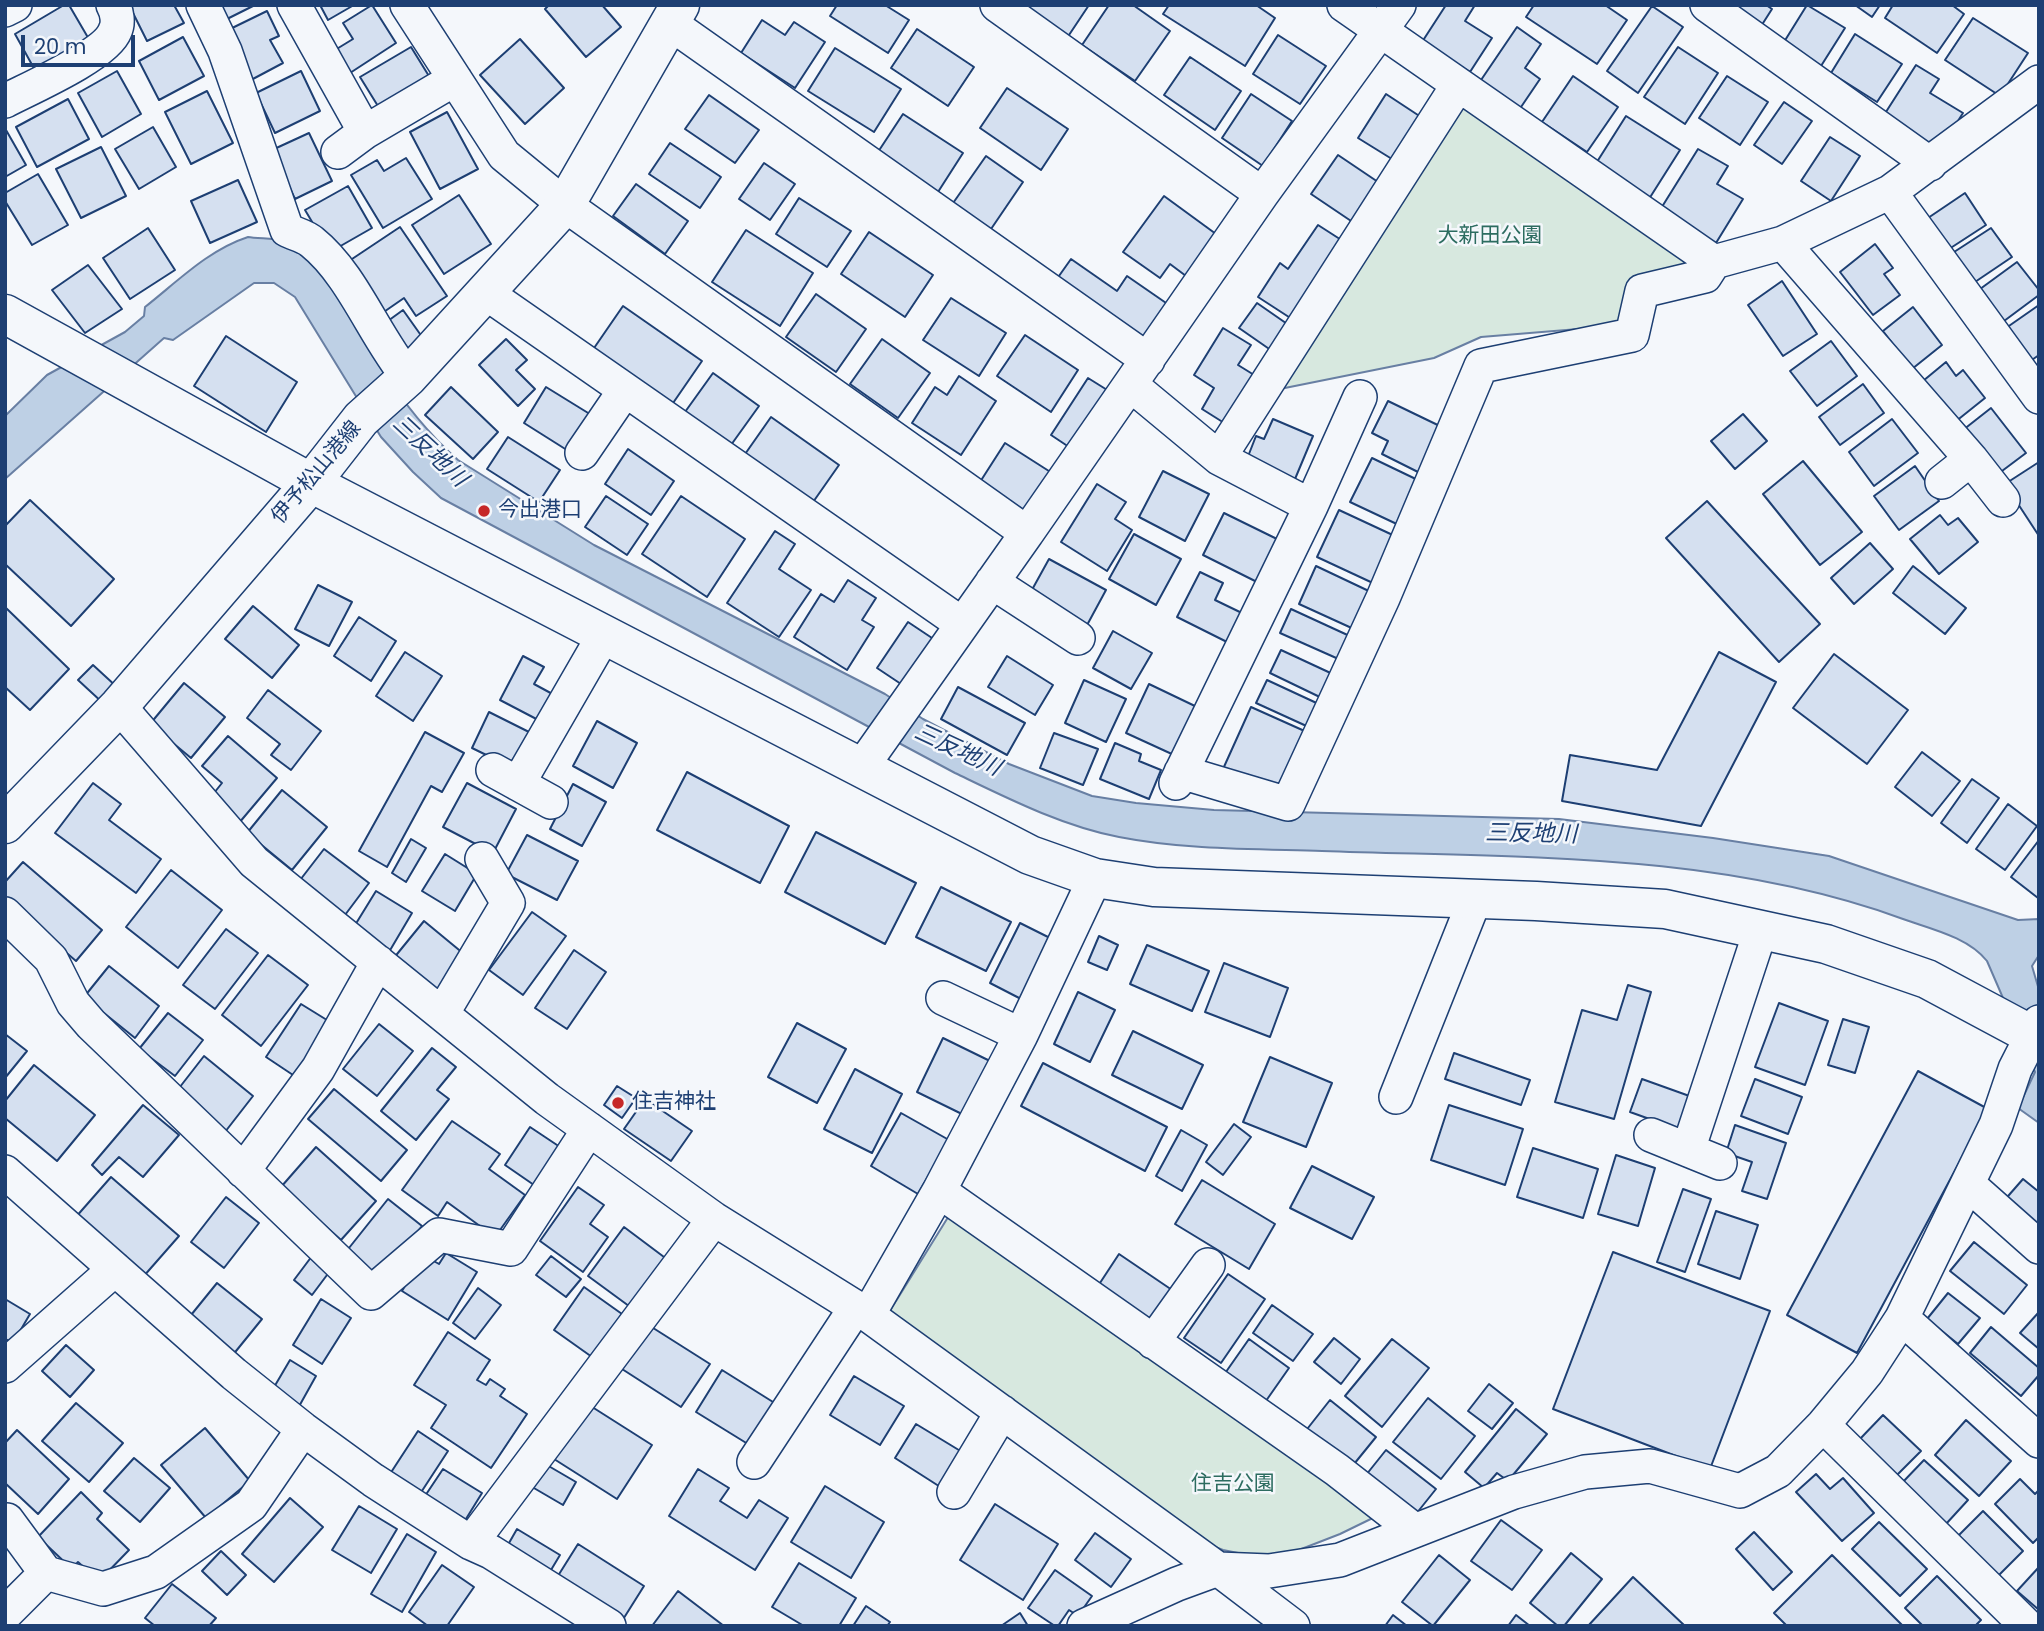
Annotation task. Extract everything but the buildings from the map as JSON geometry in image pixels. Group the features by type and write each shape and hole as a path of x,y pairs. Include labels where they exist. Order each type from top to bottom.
{"street":[{"path":"5,10 15,5"},
{"path":"5,101 100,50 116,31 117,12 113,5"},
{"path":"203,5 225,51 287,230 310,240 331,261 404,380"},
{"path":"294,5 365,132"},
{"path":"407,5 504,155 565,205 1027,533"},
{"path":"997,5 1262,194"},
{"path":"1344,5 1390,18 1458,85 1714,262"},
{"path":"1707,5 1930,164"},
{"path":"675,15 1139,372 1219,458 1311,506"},
{"name":"伊予松山港線","path":"5,824 119,706 311,483 361,419 404,380 565,205 675,15"},
{"path":"866,761 1262,194 1390,18"},
{"path":"338,152 365,132 455,79"},
{"path":"1360,397 1311,506 1179,778 1288,804 1383,598 1481,366 1632,335 1642,291 1705,276 1714,262 1783,243 1890,192 2039,82"},
{"path":"1219,458 1458,85"},
{"path":"1890,192 2039,397"},
{"path":"1783,243 1971,459 2003,500"},
{"path":"486,292 961,624"},
{"path":"5,314 311,483 604,635 866,761 1030,855 1096,878 1154,887 1665,908 1826,944 1927,979 2036,1032 2015,1069 1996,1125 1902,1318 1867,1372 1823,1425 1778,1472 1740,1491 1650,1466 1585,1472 1514,1493 1340,1560 1269,1571 1218,1569 1177,1584 1084,1626"},
{"path":"582,453 625,390"},
{"path":"1942,482 1971,459"},
{"path":"992,582 1078,638"},
{"path":"551,802 506,777 604,635"},
{"path":"119,706 254,862 547,1100 714,1219 862,1311 1293,1626"},
{"path":"442,1014 508,903 482,859"},
{"path":"754,1462 862,1311 939,1191 1021,1035 1096,878"},
{"path":"1396,1097 1475,899"},
{"path":"5,914 51,959 73,1003 91,1024 371,1293 439,1235 511,1249 589,1129"},
{"path":"1688,1150 1761,929"},
{"path":"243,1171 318,1069 378,962"},
{"path":"943,998 1021,1035"},
{"path":"1651,1135 1720,1163"},
{"path":"5,1172 234,1374 303,1430 373,1480 471,1543 491,1552 609,1626"},
{"path":"1968,1184 2039,1248"},
{"path":"939,1191 1337,1470 1414,1530"},
{"path":"471,1543 714,1219"},
{"path":"1153,1342 1208,1265"},
{"path":"6,1362 116,1269"},
{"path":"1902,1318 2039,1441"},
{"path":"954,1492 1002,1412"},
{"path":"1823,1425 2027,1626"},
{"path":"7,1520 46,1573 103,1589 156,1572 251,1505 303,1430"},
{"path":"5,1614 46,1573"}],"green space":[{"name":"大新田公園","path":"1465,100 1692,267 1627,325 1481,337 1434,358 1260,393"},
{"name":"住吉公園","path":"950,1214 1381,1514 1340,1534 1273,1560 1223,1550 1205,1543 888,1314"}],"water":[{"name":"三反地川","path":"248,237 291,242 308,255 331,282 395,389 424,426 458,460 594,545 885,694 923,719 1009,764 1092,796 1214,810 1559,819 1713,838 1829,856 2018,920 2039,919 2039,955 2032,966 2039,990 2039,1123 2018,1108 2035,1072 1987,961 1959,940 1903,919 1833,897 1689,869 1542,858 1220,848 1144,841 1077,826 955,773 441,498 381,437 295,297 274,283 254,283 173,340 164,338 5,479 5,416 47,375 125,332 144,316 145,307 194,268 220,250"}],"place":[{"name":"今出港口","path":"484,511"},
{"name":"住吉神社","path":"618,1103"}]}
